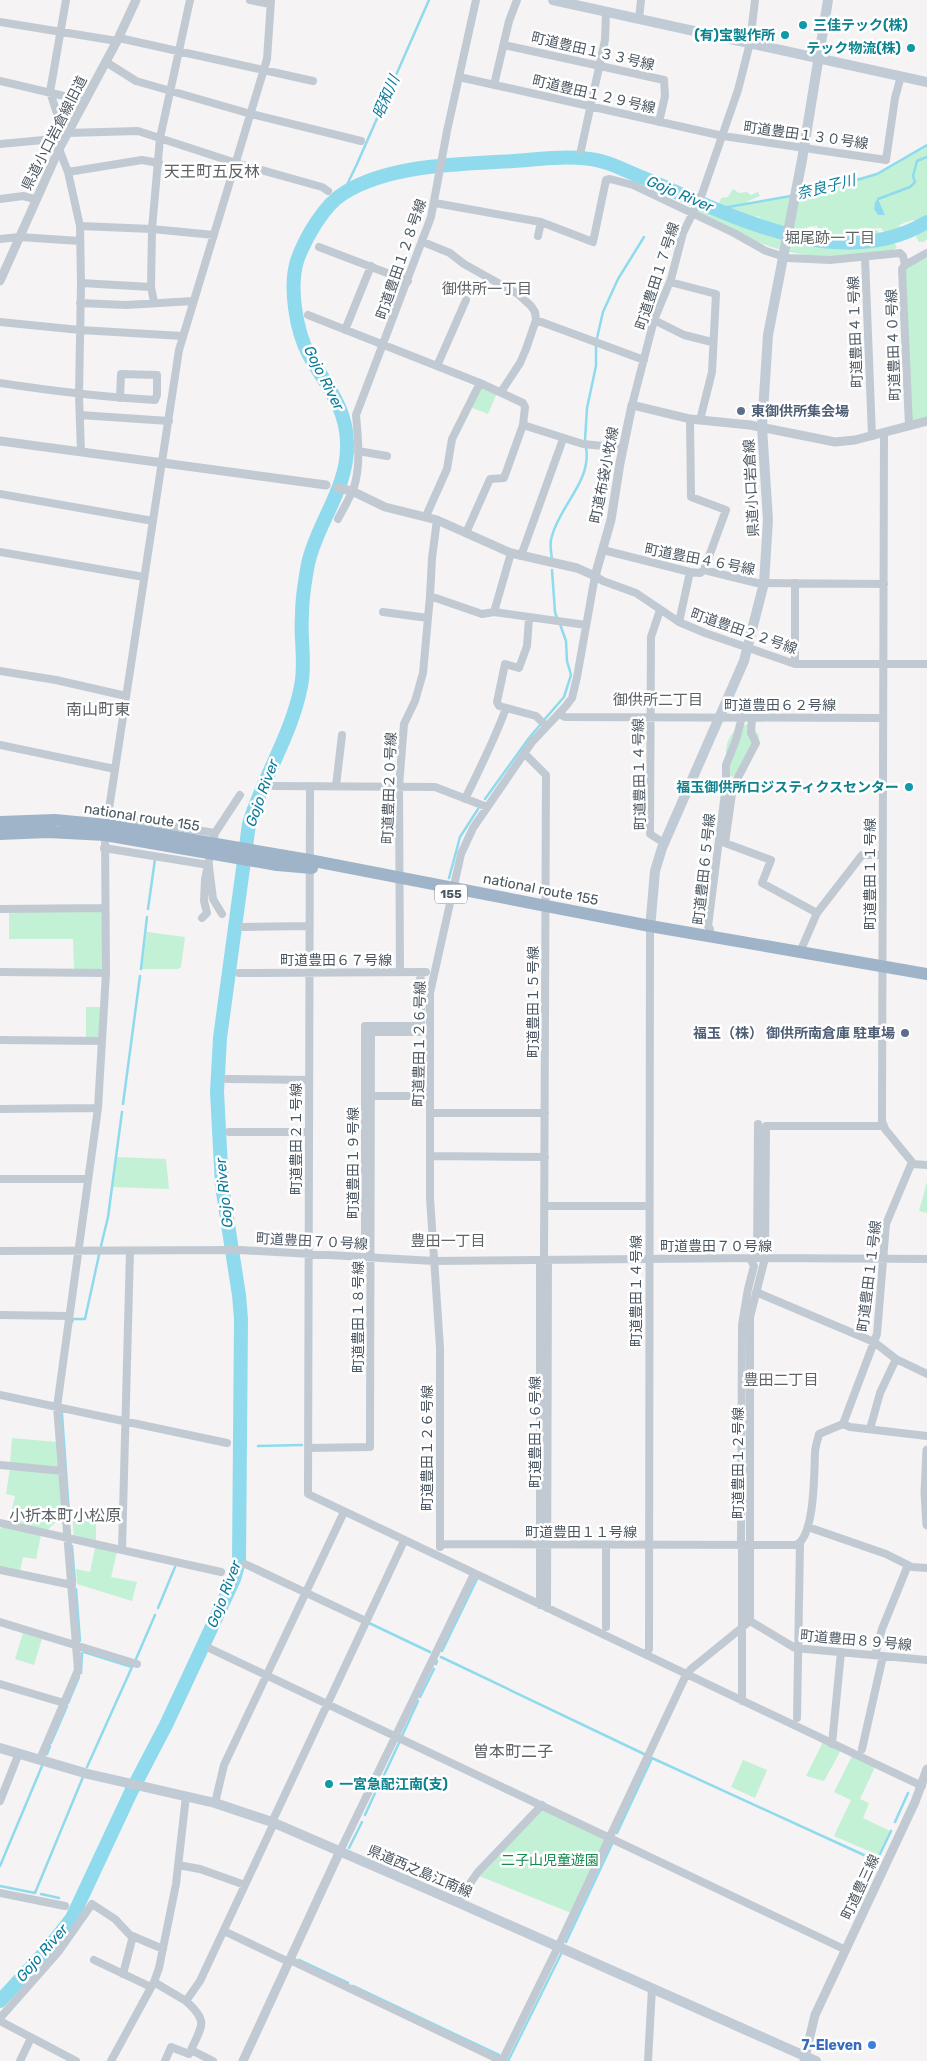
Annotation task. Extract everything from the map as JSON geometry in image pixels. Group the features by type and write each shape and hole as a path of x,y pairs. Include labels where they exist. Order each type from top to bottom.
{"highway":[{"name":"national route 155","path":"0,822 55,820 106,831 221,847 254,856 309,864 882,969 927,974"},
{"name":"national route 155","path":"0,834 106,831"},
{"name":"national route 155","path":"650,927 800,952 927,980"}],"main road":[{"path":"553,0 565,1 606,12 927,82"},
{"name":"県道小口岩倉線","path":"650,927 655,871 664,843 749,648 764,583 768,520 762,428 768,335 804,148 828,0"},
{"name":"県道西之島江南線","path":"0,1748 142,1787 215,1803 273,1823 652,1988 804,2058 816,2061"}],"street":[{"path":"66,0 50,92 66,136"},
{"name":"県道小口岩倉線旧道","path":"0,281 59,149 118,39 136,0"},
{"path":"154,302 151,287 152,229 160,138 190,0"},
{"path":"40,1759 78,1670 57,1407 98,1108 106,972 106,831 179,350 267,59 270,2 250,0"},
{"name":"町道豊田１２８号線","path":"338,519 356,477 358,451 356,415 408,281 435,203 442,159 476,0"},
{"path":"494,85 509,21 517,0"},
{"path":"639,19 641,0"},
{"name":"町道豊田１７号線","path":"632,406 654,320 670,282 683,233 702,194 738,90 750,43 755,0"},
{"path":"581,150 605,40 606,12"},
{"path":"0,22 118,39 312,81"},
{"name":"町道豊田１３３号線","path":"504,44 664,80 665,96 659,122"},
{"path":"106,62 136,81 251,114 361,141"},
{"name":"町道豊田１３０号線","path":"723,136 886,160 895,98 901,76"},
{"name":"町道豊田１２９号線","path":"459,77 723,136"},
{"path":"0,81 85,101"},
{"path":"0,144 66,136 138,131 236,163 322,187 328,191"},
{"path":"59,149 68,172 80,226 79,395 81,452"},
{"path":"68,172 142,160 159,163"},
{"path":"435,203 540,222 593,242 606,180 610,178 633,185 692,212 766,251 782,255 822,260 900,254 903,256 904,265 927,253"},
{"path":"0,199 23,196 35,200"},
{"path":"538,236 540,222"},
{"path":"80,226 214,234"},
{"path":"0,239 19,237 80,241"},
{"path":"422,242 450,253 464,264 518,294 531,306 536,320 520,363 501,392"},
{"path":"319,247 408,281"},
{"name":"町道豊田４１号線","path":"865,258 872,436"},
{"name":"町道豊田４０号線","path":"904,265 902,269 909,426"},
{"path":"345,330 371,266"},
{"path":"670,282 716,294 712,342 712,372 695,419 692,498 726,510 704,570"},
{"path":"81,283 151,287"},
{"path":"437,366 466,300"},
{"path":"80,303 126,304 193,301"},
{"path":"308,315 480,383 523,403 525,407 523,425 504,478 490,479 466,533"},
{"path":"536,320 644,360"},
{"path":"654,320 684,335 712,342"},
{"path":"0,322 80,330 183,336"},
{"path":"0,383 79,395 120,398 155,400 157,395 157,375 121,374 120,398"},
{"path":"426,516 447,469 452,439 480,383"},
{"path":"632,406 695,419 762,428 835,442 872,436 927,421"},
{"name":"町道布袋小牧線","path":"595,576 613,510 632,406"},
{"path":"80,415 169,421"},
{"path":"523,425 584,444 623,448"},
{"name":"町道豊田１１号線","path":"884,433 882,969 882,1121 884,1126"},
{"path":"521,556 563,439"},
{"path":"0,441 326,485 350,491 385,508 437,520 511,553 577,568 595,576"},
{"path":"358,451 387,456"},
{"path":"0,494 153,521"},
{"name":"町道豊田２０号線","path":"400,972 399,786 404,724 419,689 423,673 432,558 437,520"},
{"name":"町道豊田４６号線","path":"603,550 690,572 700,573 704,570 740,580 764,583 884,584"},
{"path":"0,552 144,577"},
{"path":"494,612 511,553"},
{"path":"679,622 690,572"},
{"name":"町道豊田２２号線","path":"595,576 636,593 679,622 795,664 927,664"},
{"name":"町道豊田１２６号線","path":"440,1555 440,1348 430,1198 430,993 433,972 466,842 487,807 524,753 569,702 575,689 595,576"},
{"path":"795,583 795,664"},
{"path":"430,596 482,614 494,612 586,625"},
{"name":"町道豊田１４号線","path":"660,610 652,637 650,834 664,843"},
{"path":"383,612 428,618"},
{"path":"529,618 527,646 519,668 505,664 497,702 499,706 536,716 546,726"},
{"path":"0,671 56,680 126,696"},
{"path":"466,799 486,752 494,741 506,708"},
{"name":"町道豊田６２号線","path":"559,714 565,717 883,718"},
{"name":"町道豊田６５号線","path":"708,936 722,842 726,765 736,740 742,717"},
{"path":"752,718 751,733 756,743 733,787 722,842 771,860 762,883 817,912"},
{"path":"336,786 342,735"},
{"path":"0,745 115,769"},
{"name":"町道豊田１５号線","path":"524,753 546,775 544,1605"},
{"path":"274,786 435,787 487,807"},
{"name":"町道豊田２１号線","path":"310,786 308,1494 344,1512"},
{"path":"202,918 207,913 204,901 209,865 221,847 240,795"},
{"path":"106,831 221,847"},
{"path":"106,831 209,865"},
{"path":"800,952 817,912 862,855 883,855"},
{"path":"209,865 213,899 222,914"},
{"path":"0,909 105,908"},
{"path":"244,926 309,926"},
{"name":"町道豊田１４号線","path":"646,1654 649,1648 648,1206 650,927"},
{"path":"0,972 106,972"},
{"name":"町道豊田１９号線","path":"366,1440 368,1257 365,1026 421,1026 422,981 420,979 422,972"},
{"name":"町道豊田６７号線","path":"240,973 433,972"},
{"name":"町道豊田１８号線","path":"308,1448 370,1447 368,1257 371,1032 430,1032"},
{"path":"0,1040 102,1041"},
{"path":"227,1079 308,1080"},
{"path":"371,1096 430,1096"},
{"path":"0,1109 98,1108"},
{"path":"430,1113 545,1113"},
{"path":"744,1545 742,1325 754,1266 751,1260 757,1255 758,1124"},
{"name":"町道豊田１２号線","path":"744,1700 746,1624 744,1545 750,1317 765,1258 766,1126 884,1126"},
{"path":"884,1126 911,1160 912,1164 927,1165"},
{"path":"229,1132 308,1132"},
{"path":"430,1156 545,1157"},
{"name":"町道豊田１１号線","path":"843,1424 877,1334 887,1221 912,1164"},
{"path":"0,1179 88,1179"},
{"path":"545,1206 648,1206"},
{"name":"町道豊田７０号線","path":"0,1252 235,1250 434,1261 754,1258 927,1259"},
{"path":"122,1550 130,1251"},
{"path":"756,1292 874,1342 896,1359 927,1374"},
{"path":"0,1316 69,1316"},
{"path":"870,1429 880,1393 896,1359"},
{"path":"0,1394 227,1443"},
{"path":"797,1718 800,1544 808,1527 813,1492 815,1451 819,1434 843,1424 850,1427 927,1436"},
{"path":"927,1450 927,1525"},
{"path":"0,1465 63,1471"},
{"path":"215,1803 224,1765 344,1512 404,1541 440,1555 474,1574 544,1605 922,1786"},
{"path":"0,1523 221,1572"},
{"path":"808,1527 886,1554 912,1567 927,1568"},
{"path":"186,2001 200,1982 404,1541"},
{"name":"町道豊田１１号線","path":"440,1544 800,1544"},
{"path":"606,1545 606,1627"},
{"path":"245,1564 366,1621"},
{"path":"862,1749 882,1629 908,1565"},
{"path":"0,1570 72,1584"},
{"path":"244,2061 340,1851 474,1574"},
{"path":"0,1622 137,1664"},
{"name":"町道豊田８９号線","path":"746,1624 754,1622 792,1647 927,1660"},
{"path":"224,1931 502,2061 610,1838 687,1673 746,1624"},
{"path":"211,1649 846,1950"},
{"path":"832,1742 841,1652"},
{"path":"0,1684 64,1703"},
{"path":"0,1801 19,1753"},
{"name":"町道豊三線","path":"804,2058 815,2016 922,1786 927,1769"},
{"path":"111,2061 153,1985 163,1949 178,1865 186,1796"},
{"path":"457,1902 478,1872 542,1805"},
{"path":"178,1865 200,1869 245,1885"},
{"path":"0,1893 65,1906"},
{"path":"76,2061 1,2022 59,1951 92,1904 115,1919 133,1936 163,1949"},
{"path":"123,1974 133,1936"},
{"path":"94,1960 186,2001 199,2013 202,2023 189,2054 171,2047 165,2061"},
{"path":"648,2061 652,1988"},
{"path":"20,2061 31,2038"},
{"path":"191,2050 213,2061"}],"green space":[{"path":"927,146 927,217 923,222 912,220 899,225 901,230 885,240 881,238 878,242 859,237 857,240 853,237 856,231 861,234 864,231 875,233 875,230 877,230 881,237 885,234 881,228 859,228 859,230 854,230 851,240 826,239 827,236 823,229 822,234 824,238 821,242 817,242 812,236 813,231 818,229 817,226 807,227 810,233 809,237 803,236 770,229 761,224 758,220 760,217 757,216 756,219 749,220 734,213 728,213 718,206 721,198 728,197 733,189 739,193 747,192 751,195 758,192 760,196 746,202 750,204 819,191 877,174"},
{"path":"703,204 708,208 716,208 725,215 742,219 750,225 770,233 774,238 784,238 795,245 807,242 808,245 827,243 832,245 834,243 861,247 863,244 868,246 872,243 882,245 883,242 892,240 897,247 889,254 833,257 805,255 757,242 697,212 698,208"},
{"path":"927,228 927,239 924,242 919,242 916,237 917,233"},
{"path":"927,258 927,421 909,426 905,271 908,267"},
{"path":"482,387 497,393 488,414 470,407 479,389"},
{"path":"749,723 759,735 759,745 752,753 745,773 731,777 726,760 728,741 735,731"},
{"path":"100,910 102,913 103,966 100,970 74,969 73,939 9,939 9,911"},
{"path":"147,932 185,937 181,967 178,969 142,969"},
{"path":"86,1007 101,1007 99,1036 95,1038 86,1039"},
{"path":"117,1157 166,1159 169,1189 113,1187"},
{"path":"927,1182 927,1213 919,1211"},
{"path":"12,1438 57,1442 59,1466 57,1468 10,1463"},
{"path":"10,1468 57,1473 60,1476 60,1513 53,1525 47,1530 9,1522 15,1496 6,1494"},
{"path":"72,1514 96,1518 96,1542 74,1537"},
{"path":"3,1526 41,1535 36,1559 23,1557 20,1571 0,1567 0,1529"},
{"path":"95,1548 117,1552 111,1577 137,1582 132,1601 77,1584 76,1569 90,1572"},
{"path":"23,1633 42,1639 34,1665 15,1659"},
{"path":"823,1742 841,1750 824,1781 806,1776"},
{"path":"852,1756 875,1767 860,1799 869,1803 863,1818 890,1831 878,1855 834,1836 851,1800 834,1792"},
{"path":"743,1760 767,1770 755,1798 731,1787"},
{"name":"二子山児童遊園","path":"544,1810 604,1839 571,1913 479,1876"}],"water":[{"path":"878,199 885,215 878,215 874,209 875,202"}],"waterway":[{"name":"昭和川","path":"343,193 429,0"},
{"name":"奈良子川","path":"799,195 877,174 927,145"},
{"path":"878,199 910,187 915,182 913,176 917,161 927,157"},
{"name":"Gojo River","path":"0,2001 46,1951 72,1918 131,1792 166,1725 234,1579 239,1562 241,1319 222,1186 217,1092 220,1038 249,824 297,704 302,677 302,609 308,564 312,549 343,475 347,442 346,429 339,406 309,355 297,322 294,296 295,272 297,261 305,242 322,214 337,198 362,183 383,176 427,167 559,158 582,158 604,162 748,222 821,241 858,243 893,237 927,222"},
{"name":"奈良子川","path":"717,209 791,196"},
{"path":"597,338 603,312 618,279 644,237"},
{"path":"585,440 587,408 596,366 596,345"},
{"path":"552,559 551,539 556,525 580,482 587,459 586,447"},
{"path":"552,570 557,618"},
{"path":"544,720 564,697 571,675 567,661 566,641 560,624"},
{"path":"485,799 540,725"},
{"path":"449,878 460,837 478,809"},
{"path":"148,909 155,859"},
{"path":"141,969 147,917"},
{"path":"123,1104 140,976"},
{"path":"101,1246 108,1217 122,1112"},
{"path":"72,1322 73,1319 85,1319 99,1255"},
{"path":"62,1414 69,1514"},
{"name":"Gojo River","path":"241,1445 245,1446"},
{"path":"258,1446 302,1445"},
{"path":"72,1546 75,1582"},
{"path":"158,1608 175,1567"},
{"path":"442,1651 477,1579"},
{"path":"76,1589 80,1641"},
{"path":"136,1659 155,1615"},
{"path":"369,1623 430,1652"},
{"path":"84,1652 132,1667 87,1767"},
{"path":"81,1673 82,1653"},
{"path":"441,1657 644,1754"},
{"path":"420,1697 434,1669"},
{"path":"68,1703 79,1677"},
{"path":"402,1736 418,1701"},
{"path":"51,1743 67,1706"},
{"path":"379,1786 399,1743"},
{"path":"47,1754 50,1746"},
{"path":"617,1833 652,1758 877,1860"},
{"path":"0,1866 42,1766"},
{"path":"0,1886 35,1893 83,1777"},
{"path":"365,1815 375,1793"},
{"path":"895,1822 908,1793"},
{"path":"349,1848 362,1822"},
{"path":"879,1856 891,1831"},
{"path":"566,1942 612,1844"},
{"path":"41,1894 59,1898"},
{"path":"508,2061 561,1954"},
{"path":"299,1960 348,1983"},
{"path":"353,1986 499,2055"}],"place":[{"name":"三佳テック(株)","path":"803,25"},
{"name":"(有)宝製作所","path":"785,35"},
{"name":"テック物流(株)","path":"911,48"},
{"name":"東御供所集会場","path":"741,411"},
{"name":"福玉御供所ロジスティクスセンター","path":"909,787"},
{"name":"福玉（株） 御供所南倉庫 駐車場","path":"905,1033"},
{"name":"一宮急配江南(支)","path":"329,1784"},
{"name":"7-Eleven","path":"872,2045"}],"district":[{"name":"天王町五反林","path":"212,171"},
{"name":"堀尾跡一丁目","path":"830,238"},
{"name":"御供所一丁目","path":"487,289"},
{"name":"御供所二丁目","path":"658,700"},
{"name":"南山町東","path":"98,709"},
{"name":"豊田一丁目","path":"448,1241"},
{"name":"豊田二丁目","path":"781,1380"},
{"name":"小折本町小松原","path":"65,1515"},
{"name":"曽本町二子","path":"513,1751"}]}
